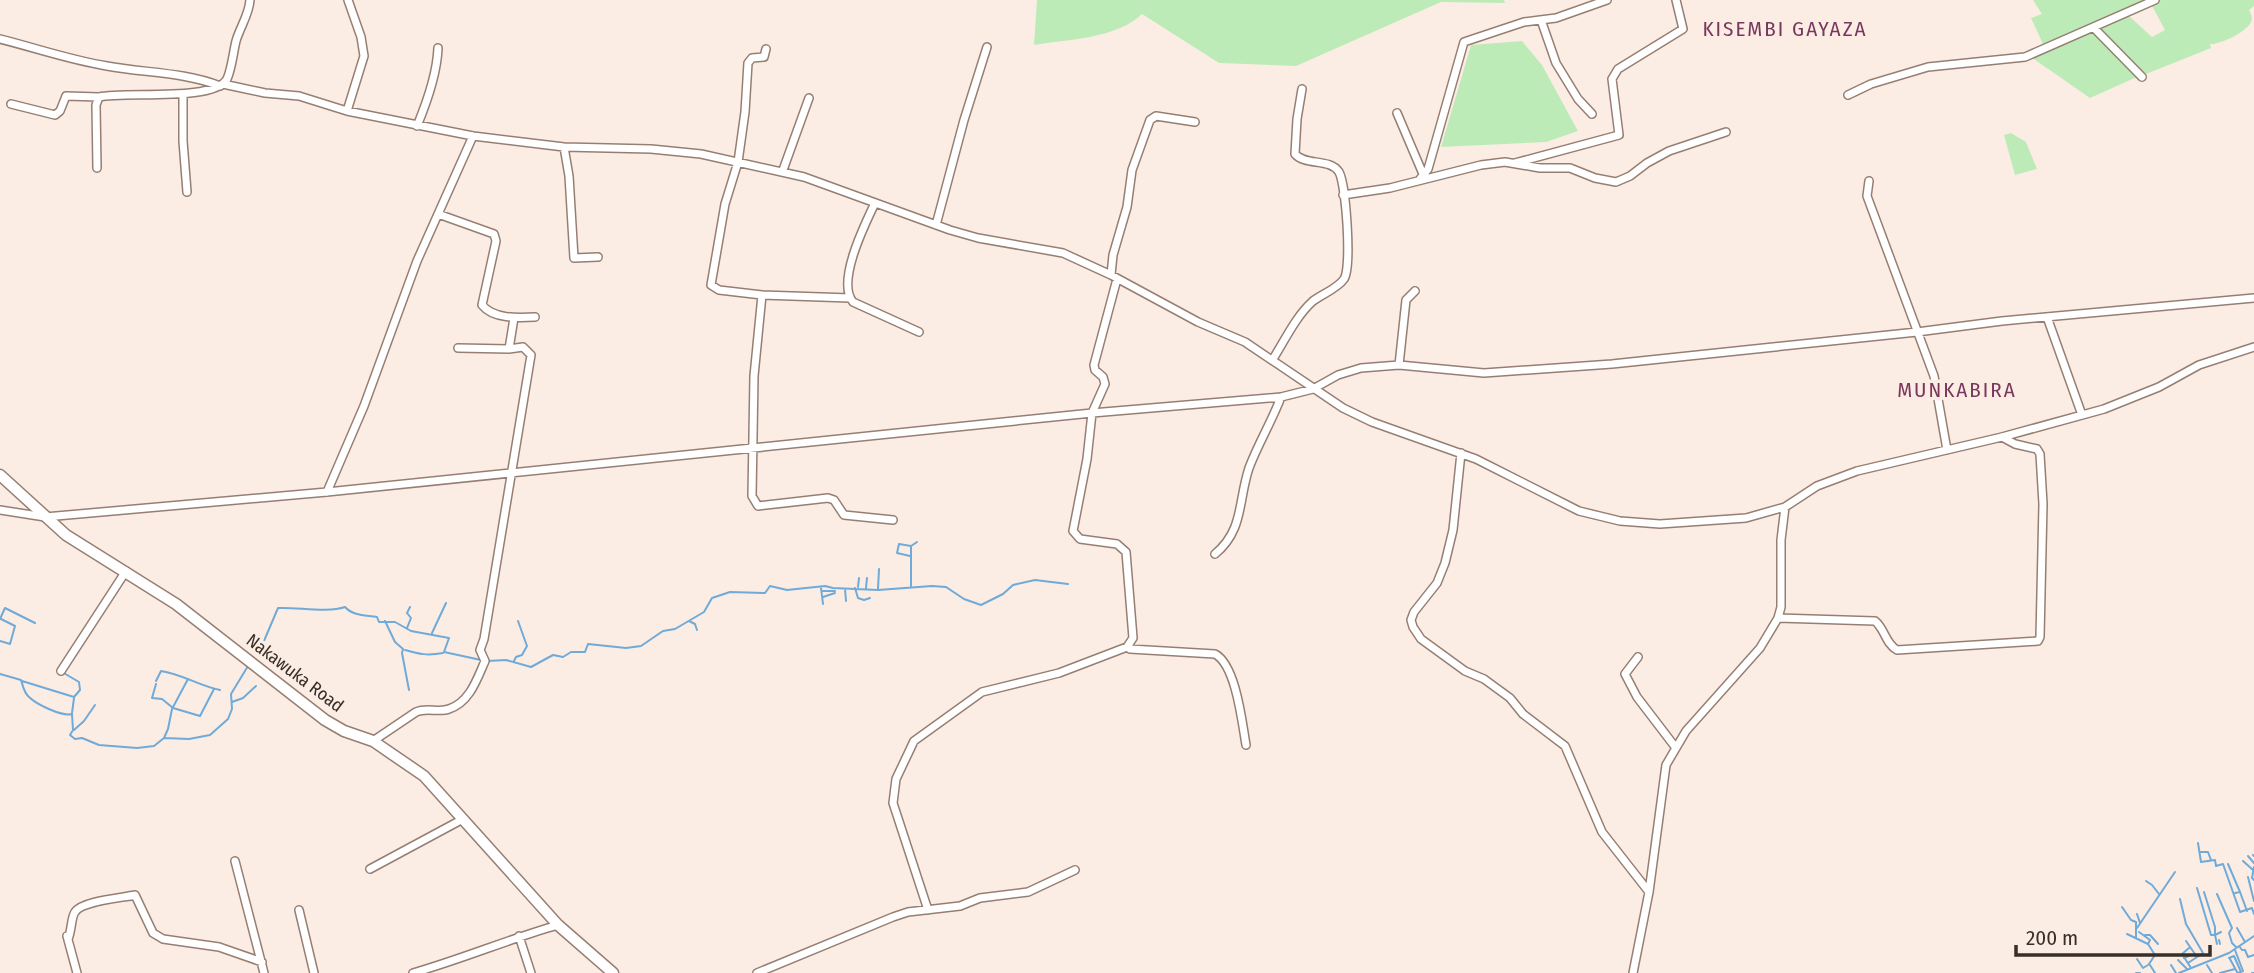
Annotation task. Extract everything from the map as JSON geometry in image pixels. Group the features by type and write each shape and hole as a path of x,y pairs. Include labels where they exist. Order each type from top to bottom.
{"main road":[{"name":"Nakawuka Road","path":"0,475 45,517 88,550 127,571 182,609 325,720 344,731 373,741 416,769 558,925 613,973"}],"street":[{"path":"220,86 228,76 237,37 248,13 250,0"},
{"path":"347,111 364,56 361,37 348,0"},
{"path":"1421,177 1428,169 1464,42 1524,22 1556,18 1607,0"},
{"path":"1515,163 1619,135 1612,79 1618,69 1683,29 1676,0"},
{"path":"1848,95 1871,84 1928,67 2025,57 2155,0"},
{"path":"1541,20 1556,63 1578,99 1592,114"},
{"path":"2094,28 2142,77"},
{"path":"0,39 89,63 146,73 196,77 220,86"},
{"path":"936,225 987,47"},
{"path":"417,126 427,101 438,48"},
{"path":"766,49 764,57 752,58 748,63 745,112 737,162 725,204 711,285 714,289 762,295 850,298 861,306 919,332"},
{"path":"11,104 55,115 60,111 66,96 183,94 223,84 265,93 299,96 347,111 472,136 564,147 701,153 783,170 978,238 1063,253 1198,322 1245,342 1343,408 1372,422 1461,453 1579,511 1620,522 1660,524 1721,521 1786,507 1816,486 1835,478 2082,415 2132,398 2199,365 2254,347"},
{"path":"1273,359 1303,312 1312,302 1343,280 1349,260 1341,176 1336,169 1301,160 1295,155 1302,89"},
{"path":"183,94 187,192"},
{"path":"97,168 96,105 99,97"},
{"path":"783,170 809,98"},
{"path":"1397,113 1421,177"},
{"path":"928,911 893,803 896,779 914,741 982,692 1059,673 1127,647 1133,638 1126,552 1116,544 1080,539 1073,531 1087,459 1092,413 1105,384 1094,366 1114,277 1113,255 1127,207 1132,170 1150,120 1156,116 1195,122"},
{"path":"1593,142 1594,132"},
{"path":"1343,195 1505,162 1540,168 1570,168 1595,178 1616,182 1669,151 1726,132"},
{"path":"327,492 360,415 417,261 472,136"},
{"path":"564,147 569,176 574,258 598,257"},
{"path":"1869,181 1867,196 1934,376 1947,450"},
{"path":"850,298 846,284 848,273 875,203"},
{"path":"438,214 494,234 496,241 482,305 488,312 514,318 535,317"},
{"path":"1399,365 1406,300 1415,291"},
{"path":"762,295 754,376 752,496 758,506 828,498 834,500 844,516 893,520"},
{"path":"0,510 45,517 327,492 1092,413 1281,397 1313,389 1338,375 1361,368 1399,365 1483,373 1625,363 2048,317 2254,298"},
{"path":"2048,317 2082,415"},
{"path":"509,349 514,318"},
{"path":"373,741 422,709 449,710 475,686 485,661 480,650 531,355 523,347 458,348"},
{"path":"1215,554 1224,546 1237,524 1250,466 1281,397"},
{"path":"1778,618 1874,621 1879,624 1890,646 1897,650 2038,641 2043,504 2040,454 2037,449 2015,444 2002,437"},
{"path":"1461,453 1453,530 1445,563 1437,583 1414,612 1411,620 1413,627 1421,639 1465,671 1484,679 1510,698 1523,713 1565,746 1602,832 1649,892"},
{"path":"1633,973 1649,892 1663,775 1686,731 1760,648 1778,618 1781,607 1781,540 1786,507"},
{"path":"61,671 127,571"},
{"path":"1127,647 1215,654 1224,658 1246,745"},
{"path":"1638,657 1625,674 1637,697 1676,748"},
{"path":"370,869 463,819"},
{"path":"235,861 264,973"},
{"path":"757,973 893,917 960,905 980,898 1028,892 1076,870"},
{"path":"77,973 67,936 74,926 72,920 75,912 82,905 135,895 153,933 163,939 219,947 262,962"},
{"path":"299,910 314,973"},
{"path":"413,973 558,925"},
{"path":"519,936 531,973"}],"green space":[{"path":"1037,0 1504,0 1505,3 1441,2 1296,66 1219,63 1142,14 1119,29 1034,45"},
{"path":"2033,0 2145,0 2043,44 2031,18 2042,14"},
{"path":"2161,0 2254,0 2254,6 2249,10 2251,22 2239,34 2210,44 2211,48 2146,74 2102,32 2101,26 2129,16 2152,37 2165,30 2151,4"},
{"path":"2094,31 2139,76 2090,98 2031,57"},
{"path":"1522,41 1542,65 1578,131 1546,142 1441,147 1471,45"},
{"path":"2011,133 2026,142 2037,169 2015,175 2004,135"}],"waterway":[{"path":"911,586 911,546 917,542"},
{"path":"910,556 897,553 899,544 911,546"},
{"path":"878,589 879,569"},
{"path":"858,587 859,578"},
{"path":"866,588 867,578"},
{"path":"487,661 506,660 531,667 553,655 563,657 571,652 585,652 588,644 626,648 641,646 663,631 675,629 704,612 712,598 730,592 765,593 770,586 787,590 825,586 878,590 946,587 964,599 981,605 1003,594 1013,585 1035,580 1068,584"},
{"path":"821,588 823,604"},
{"path":"855,588 858,598 870,598"},
{"path":"845,589 846,601"},
{"path":"822,591 835,591"},
{"path":"823,597 835,593"},
{"path":"432,633 446,603"},
{"path":"258,655 278,608 321,610 345,607 356,614 377,617 379,622 395,622 411,631 449,638 444,652 481,660"},
{"path":"407,628 411,618 407,613 410,607"},
{"path":"0,619 5,608 35,623"},
{"path":"0,641 10,644 15,626 1,619"},
{"path":"385,621 395,642 403,649 409,690"},
{"path":"514,661 522,655 527,646 518,621"},
{"path":"689,621 695,624 697,630"},
{"path":"405,650 423,654 443,653"},
{"path":"0,674 21,680 32,700 56,712 72,714 73,730 70,735 75,739 82,738 99,745 137,748 154,746 164,738 189,739 210,735 228,719 232,709 231,694 248,666"},
{"path":"156,681 161,671 220,690"},
{"path":"22,681 74,697 80,690 79,682 62,672"},
{"path":"164,738 172,709 188,679"},
{"path":"156,684 152,698 162,699 173,708 200,716 214,689"},
{"path":"232,702 243,698 256,686"},
{"path":"72,713 74,698"},
{"path":"74,730 95,705"},
{"path":"2198,843 2201,862 2215,860 2216,866 2223,864 2240,912 2252,908 2254,914"},
{"path":"2201,852 2208,852 2211,860"},
{"path":"2248,856 2254,863"},
{"path":"2243,861 2253,870"},
{"path":"2228,864 2240,892"},
{"path":"2254,867 2254,880"},
{"path":"2137,928 2175,872"},
{"path":"2248,877 2254,901"},
{"path":"2146,881 2159,894"},
{"path":"2197,888 2211,935 2215,935"},
{"path":"2204,892 2215,934"},
{"path":"2235,893 2240,892 2247,911"},
{"path":"2217,894 2232,928 2229,933 2236,947"},
{"path":"2180,899 2186,924 2203,953 2188,963"},
{"path":"2122,907 2131,920 2136,922 2136,938"},
{"path":"2137,914 2140,923"},
{"path":"2237,928 2245,942"},
{"path":"2139,932 2150,940 2148,944"},
{"path":"2217,944 2215,935 2221,932"},
{"path":"2127,934 2148,944 2155,955 2149,964"},
{"path":"2145,935 2150,935 2158,944"},
{"path":"2179,973 2229,953 2254,936"},
{"path":"2219,940 2220,944"},
{"path":"2186,941 2197,957"},
{"path":"2239,946 2245,950 2248,957 2254,955"},
{"path":"2189,948 2182,954 2191,968"},
{"path":"2235,950 2243,971 2238,973"},
{"path":"2184,958 2191,955"},
{"path":"2229,958 2234,956 2241,972"},
{"path":"2137,959 2143,968 2148,965"},
{"path":"2230,959 2237,972"},
{"path":"2178,960 2187,969"},
{"path":"2150,965 2155,973"},
{"path":"2171,965 2176,973"},
{"path":"2207,965 2212,973"},
{"path":"2220,973 2235,969"}],"district":[{"name":"KISEMBI GAYAZA","path":"1785,29"},
{"name":"MUNKABIRA","path":"1957,390"}]}
